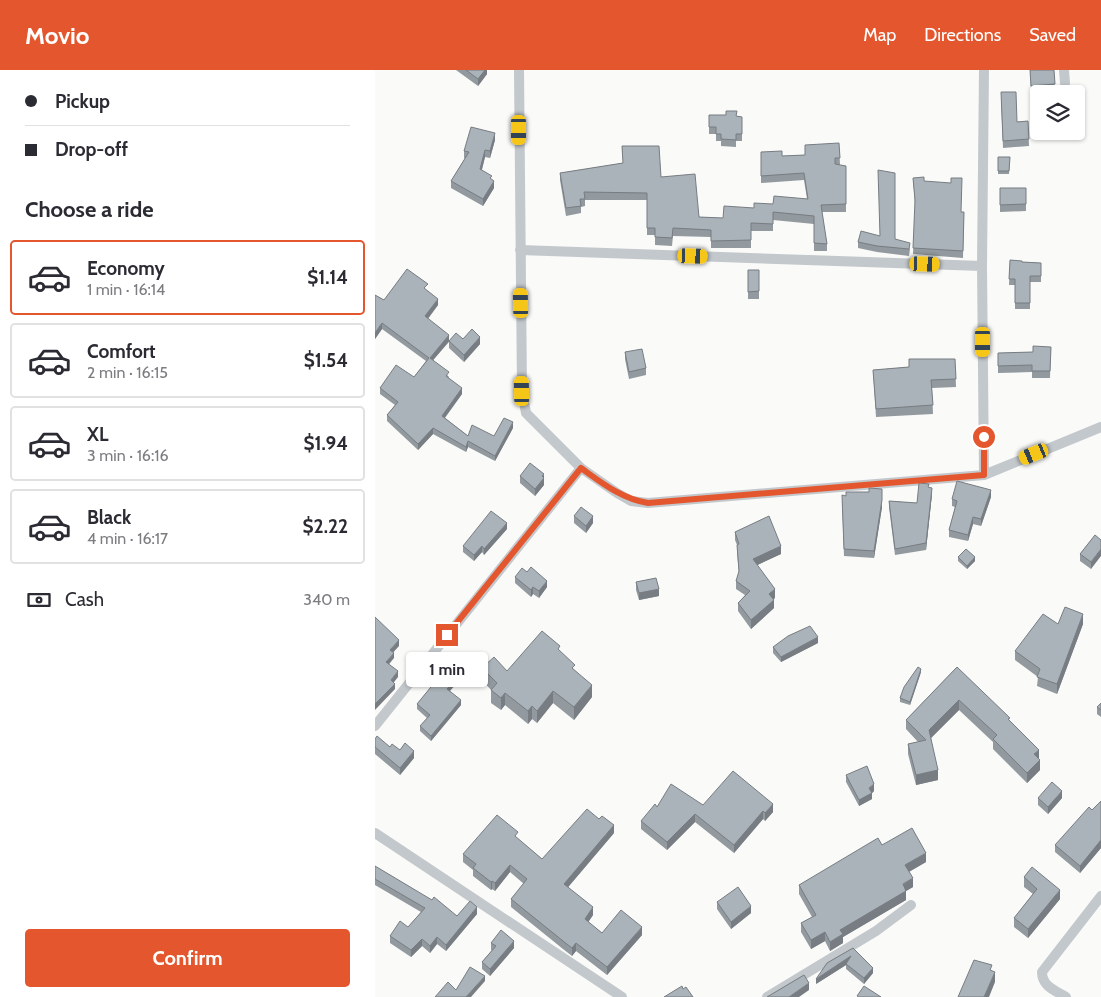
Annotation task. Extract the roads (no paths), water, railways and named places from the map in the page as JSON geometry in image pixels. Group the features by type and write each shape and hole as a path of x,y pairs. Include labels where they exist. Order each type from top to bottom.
{"street":[{"path":"519,70 522,391 526,413 581,468 617,493 631,500 648,503 984,475 1101,427"},
{"path":"984,70 984,475"},
{"path":"1064,70 1065,83"},
{"path":"520,250 983,266"},
{"path":"375,726 581,468"},
{"path":"375,833 622,997"},
{"path":"1065,997 1046,985 1042,980 1042,972 1101,896"},
{"path":"767,997 876,931 911,905"}]}
